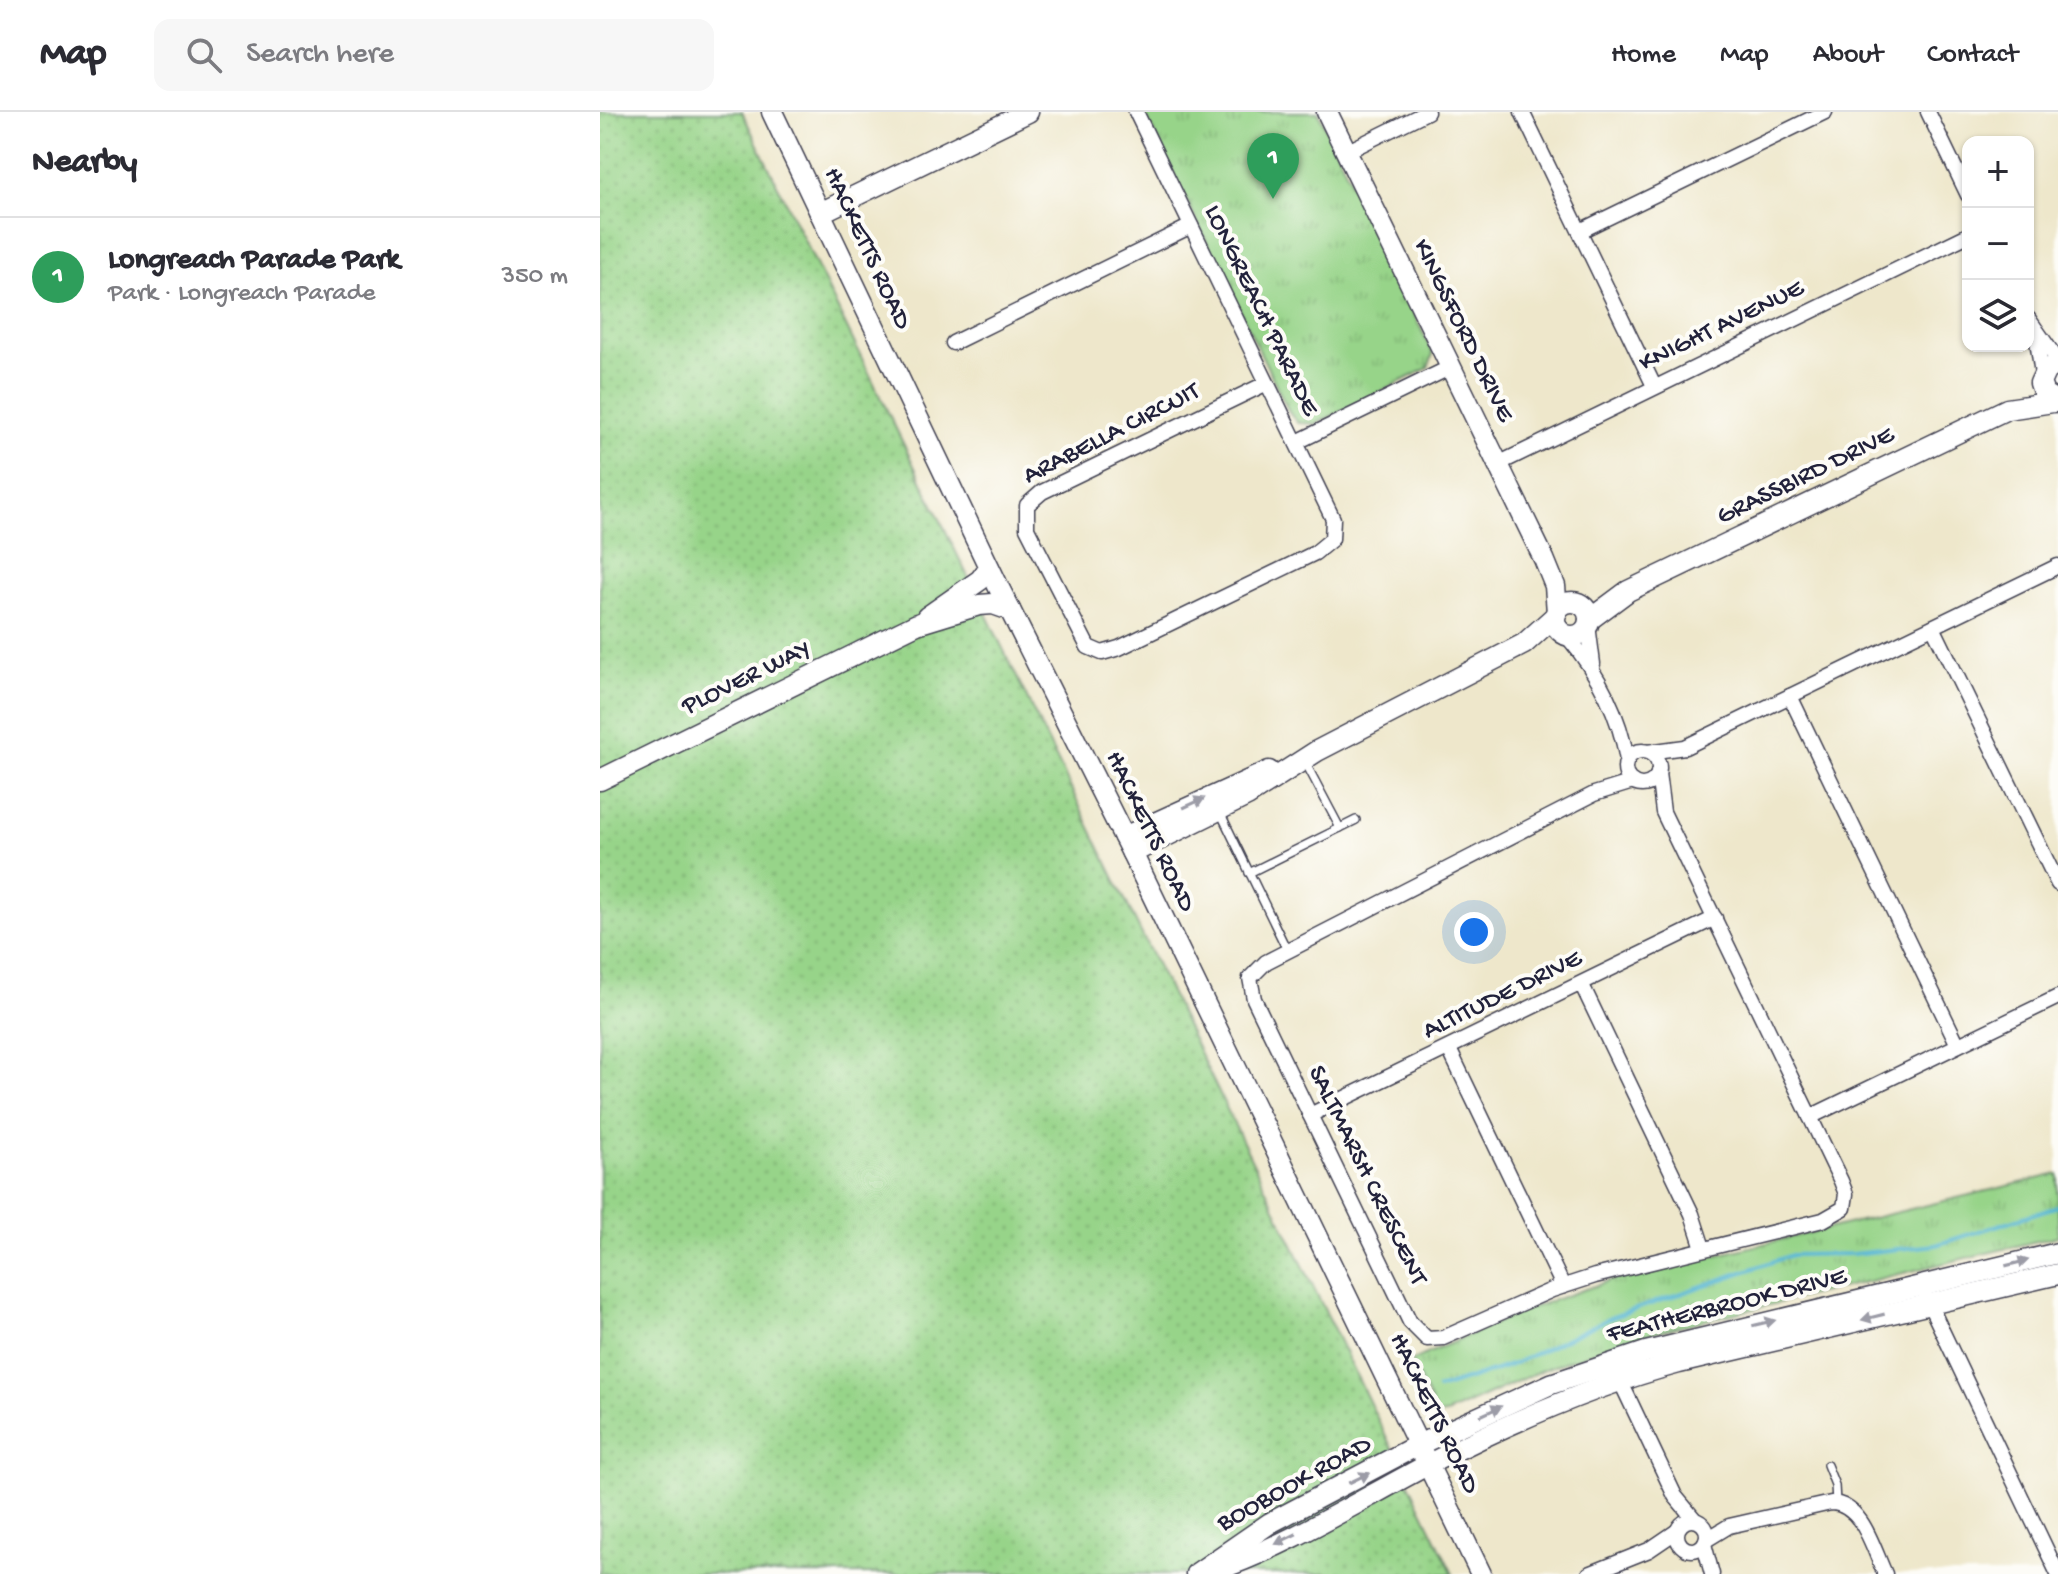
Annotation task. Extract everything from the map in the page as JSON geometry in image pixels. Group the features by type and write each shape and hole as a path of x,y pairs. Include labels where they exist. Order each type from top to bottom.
{"street":[{"name":"HACKETTS ROAD","path":"772,112 989,568 1128,845 1261,1127 1420,1444 1481,1574"},
{"path":"820,213 1028,112"},
{"name":"LONGREACH PARADE","path":"1136,112 1297,442 1333,519 1334,533"},
{"name":"KINGSFORD DRIVE","path":"1327,112 1571,619"},
{"path":"1346,152 1427,112"},
{"path":"1522,112 1654,386"},
{"path":"1580,231 1825,112"},
{"path":"1928,112 1962,183"},
{"path":"953,343 1191,226"},
{"name":"KNIGHT AVENUE","path":"1498,464 1962,238"},
{"path":"2034,331 2050,371 2044,394 2056,403"},
{"path":"1297,442 1451,367"},
{"name":"GRASSBIRD DRIVE","path":"1128,845 1219,810 1311,756 1571,619 2007,409 2050,371"},
{"name":"ARABELLA CIRCUIT","path":"1267,383 1042,492 1027,505 1027,528 1081,638 1091,650 1102,653 1315,553 1330,543 1334,533"},
{"name":"GRASSBIRD DRIVE","path":"2007,409 2056,403"},
{"path":"1594,794 1635,783 1647,783 1685,747 2058,566"},
{"name":"PLOVER WAY","path":"600,780 917,624 980,580 989,568"},
{"name":"PLOVER WAY","path":"917,624 979,605 993,604 1010,610"},
{"path":"1571,619 1620,723 1656,760 1663,812"},
{"path":"1571,619 1593,668"},
{"path":"1933,627 2058,884"},
{"path":"1790,696 1958,1045"},
{"path":"1620,723 1626,774 1663,812 1810,1117 2058,997"},
{"path":"1594,794 1634,753 1685,747"},
{"name":"GRASSBIRD DRIVE","path":"1128,845 1224,789 1311,756"},
{"name":"SALTMARSH CRESCENT","path":"1594,794 1257,968 1250,978 1250,987 1410,1322 1422,1337 1443,1338 1563,1286 1837,1214 1846,1202 1841,1181 1810,1117"},
{"name":"ALTITUDE DRIVE","path":"1310,1115 1715,918"},
{"path":"1582,985 1692,1214 1703,1248"},
{"path":"1449,1049 1563,1286"},
{"name":"FEATHERBROOK DRIVE","path":"1420,1444 1551,1384 1679,1363 1926,1295 2058,1253"},
{"name":"FEATHERBROOK DRIVE","path":"1926,1295 2058,1274"},
{"path":"1926,1295 2058,1574"},
{"path":"1616,1372 1711,1573"},
{"name":"FEATHERBROOK DRIVE","path":"1429,1463 1616,1372"},
{"name":"BOOBOOK ROAD","path":"1196,1574 1270,1523 1420,1444"},
{"name":"BOOBOOK ROAD","path":"1203,1574 1260,1552 1396,1485 1429,1463"},
{"path":"1675,1496 1677,1540 1697,1538"},
{"path":"1589,1574 1649,1550 1729,1526 1836,1503 1855,1513 1885,1574"},
{"path":"1678,1529 1697,1538"},
{"path":"1649,1550 1678,1529"}],"lane":[{"path":"1311,756 1340,828"},
{"path":"1219,810 1288,952"},
{"path":"1249,873 1356,820"},
{"path":"1827,1465 1835,1485 1836,1503"}],"green space":[{"path":"600,112 742,112 1453,1574 600,1574"},
{"path":"1144,112 1318,112 1433,354 1428,368 1316,424 1298,423 1290,414"},
{"path":"2058,1174 2058,1236 1644,1335 1542,1370 1446,1414 1438,1415 1434,1409 1411,1361 1522,1311 1612,1280"}],"waterway":[{"path":"1438,1389 1511,1365 1610,1318 1792,1255 1852,1254 1936,1245 2058,1206"}],"place":[{"name":"Longreach Parade Park","path":"1273,199"}]}
